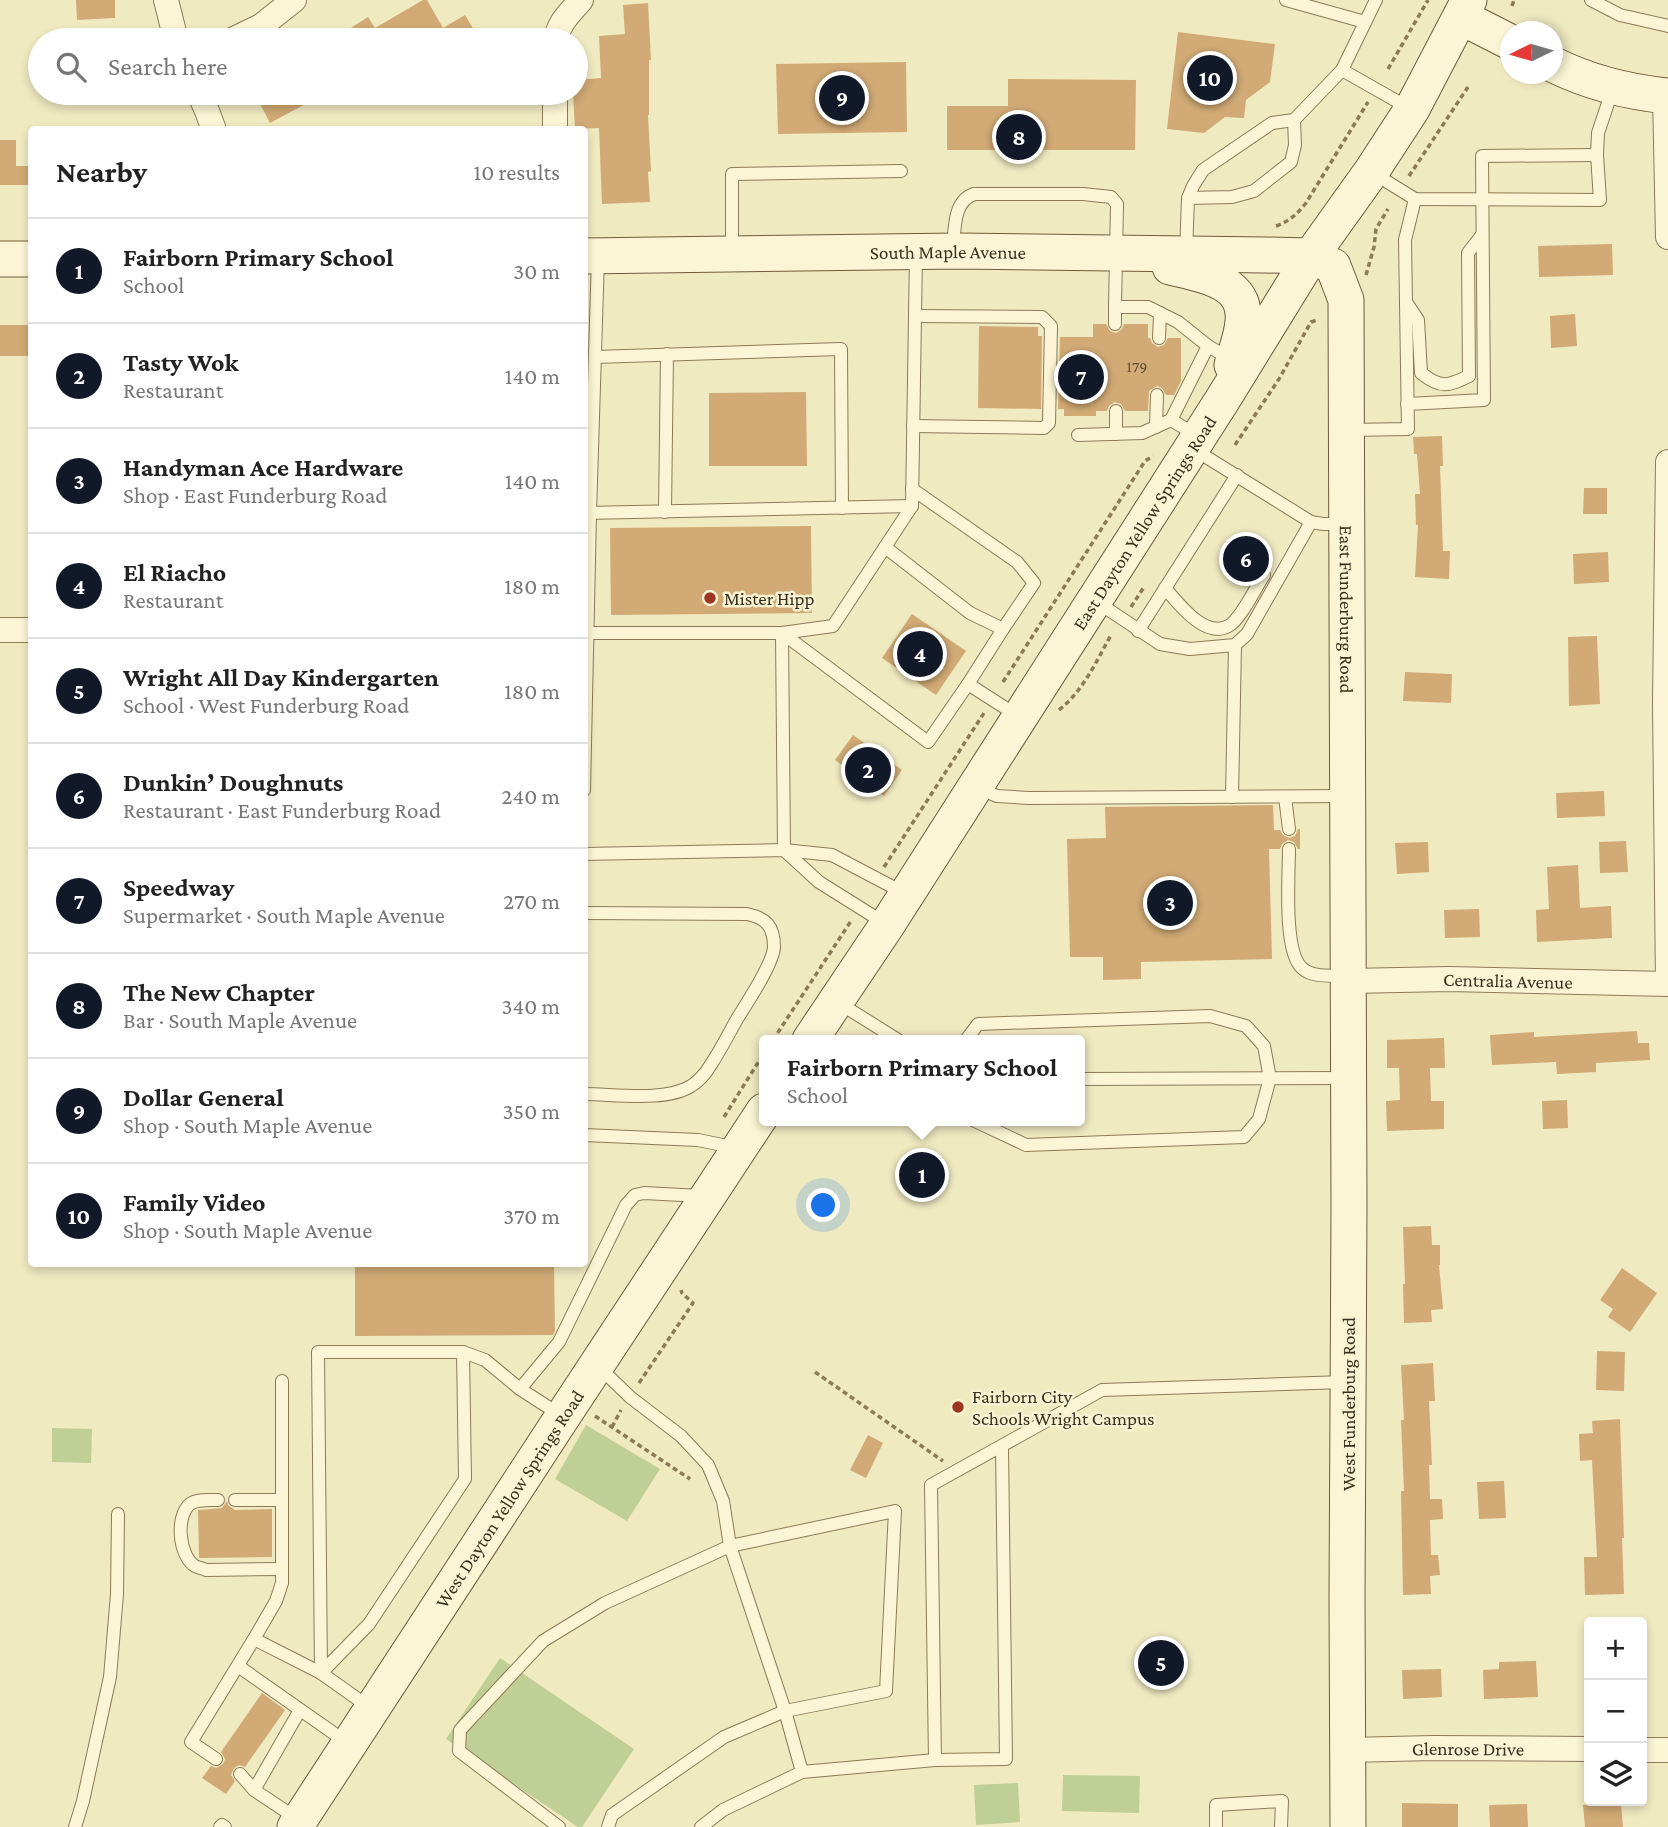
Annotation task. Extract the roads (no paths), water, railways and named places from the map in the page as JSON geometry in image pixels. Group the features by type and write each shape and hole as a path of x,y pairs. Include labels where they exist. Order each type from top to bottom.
{"main road":[{"path":"1462,8 1500,35"},
{"name":"East Dayton Yellow Springs Road","path":"813,1035 887,925 1094,600 1187,435 1223,399 1311,256 1412,109 1462,8"},
{"path":"1563,69 1613,88 1666,95"},
{"name":"South Maple Avenue","path":"591,256 916,252 1311,256"},
{"path":"1115,253 1214,278 1226,285 1239,300 1243,323 1221,353 1223,399"},
{"name":"East Funderburg Road","path":"1311,256 1332,266 1346,300 1349,979"},
{"path":"0,259 28,259"},
{"name":"West Funderburg Road","path":"1348,1827 1349,979"},
{"path":"723,1160 759,1118"},
{"name":"West Dayton Yellow Springs Road","path":"297,1824 372,1709 578,1416 597,1365 723,1160"}],"street":[{"path":"166,0 174,28"},
{"path":"257,28 294,0"},
{"path":"558,28 581,0"},
{"path":"1666,95 1668,237"},
{"path":"204,105 213,126"},
{"path":"555,105 555,126"},
{"path":"1668,462 1665,717 1668,985"},
{"path":"0,629 28,629"},
{"name":"Centralia Avenue","path":"1349,979 1668,985"},
{"name":"Glenrose Drive","path":"1348,1750 1584,1749"},
{"path":"1647,1750 1668,1750"}],"lane":[{"path":"1286,0 1365,22"},
{"path":"1186,254 1188,198 1203,170 1272,123 1294,120 1342,70 1376,0"},
{"path":"1591,0 1620,15 1668,26"},
{"path":"1342,70 1412,109"},
{"path":"1371,172 1415,199 1600,200 1598,133 1613,88"},
{"path":"1188,198 1232,197 1254,191 1291,162 1295,145 1294,120"},
{"path":"1408,404 1484,400 1482,156 1597,155"},
{"path":"732,255 732,174 901,171"},
{"path":"953,252 957,209 966,197 974,194 1083,194 1111,197 1117,204 1115,324"},
{"path":"1346,430 1408,429 1405,240 1415,199"},
{"path":"1406,302 1418,320 1421,373 1434,384 1452,384 1469,376 1468,253 1482,235"},
{"path":"588,633 782,633 833,626 912,506 916,252"},
{"path":"588,494 595,357 591,256"},
{"path":"1115,307 1148,307 1178,321 1221,353 1187,435"},
{"path":"1159,338 1160,313"},
{"path":"913,426 1044,428 1049,423 1051,326 1042,317 915,316"},
{"path":"595,357 841,349 842,508"},
{"path":"665,512 667,354"},
{"path":"1156,426 1157,395"},
{"path":"1115,411 1116,434"},
{"path":"1078,435 1142,433 1156,426 1187,435 1237,475 1311,522 1346,524"},
{"path":"1138,631 1237,475"},
{"path":"782,633 928,742 1034,583 1017,562 912,489"},
{"path":"588,513 912,506"},
{"path":"1094,600 1160,645 1190,649 1235,645 1247,634 1311,522"},
{"path":"885,547 970,613 1003,629"},
{"path":"1165,587 1192,619 1214,628 1223,628 1231,625 1237,618 1264,575"},
{"path":"782,633 784,850 819,882 887,925"},
{"path":"1233,797 1235,645"},
{"path":"968,684 1018,717"},
{"path":"975,786 998,796 1029,798 1348,796"},
{"path":"1285,797 1289,829"},
{"path":"1289,849 1289,927 1292,951 1302,969 1315,975 1349,979"},
{"path":"588,854 784,850 832,855 906,894"},
{"path":"588,913 760,916 769,924 774,950 765,971 709,1069 692,1086 659,1096 588,1094"},
{"path":"836,1001 890,1035"},
{"path":"970,1035 978,1024 1210,1016 1246,1026 1264,1046 1269,1078 1259,1119 1244,1136 1026,1145 986,1126"},
{"path":"1085,1079 1349,1078"},
{"path":"520,1389 559,1342 625,1205 635,1195 723,1160 698,1140 588,1135"},
{"path":"321,1673 318,1352 463,1352 485,1360 520,1389 578,1416"},
{"path":"321,1673 369,1624 465,1479 463,1352"},
{"path":"597,1365 630,1397 681,1436 708,1465 723,1501 730,1546 785,1711 802,1772"},
{"path":"216,1759 191,1742 276,1601 282,1583 282,1381"},
{"path":"935,1760 931,1486 1102,1390 1348,1382"},
{"path":"701,1827 723,1810 802,1772 935,1760 1006,1759 1002,1447"},
{"path":"218,1500 190,1504 183,1518 180,1538 186,1556 195,1567 206,1570 282,1569"},
{"path":"235,1500 282,1500"},
{"path":"559,1827 459,1751 460,1730 543,1641 605,1604 730,1546 895,1511 886,1691 785,1711 724,1737 612,1815 608,1827"},
{"path":"75,1827 110,1677 117,1594 118,1514"},
{"path":"254,1639 321,1673 372,1709"},
{"path":"238,1666 349,1744"},
{"path":"254,1790 300,1710"},
{"path":"240,1774 254,1790 297,1824"},
{"path":"1216,1827 1216,1805 1282,1801 1281,1827"}],"place":[{"name":"Family Video","path":"1210,78"},
{"name":"Dollar General","path":"842,98"},
{"name":"The New Chapter","path":"1019,137"},
{"name":"Speedway","path":"1081,377"},
{"name":"Dunkin’ Doughnuts","path":"1246,559"},
{"name":"Mister Hipp","path":"710,598"},
{"name":"El Riacho","path":"920,654"},
{"name":"Tasty Wok","path":"868,770"},
{"name":"Handyman Ace Hardware","path":"1170,903"},
{"name":"Fairborn Primary School","path":"922,1175"},
{"name":"Fairborn City Schools Wright Campus","path":"958,1407"},
{"name":"Wright All Day Kindergarten","path":"1161,1663"}]}
